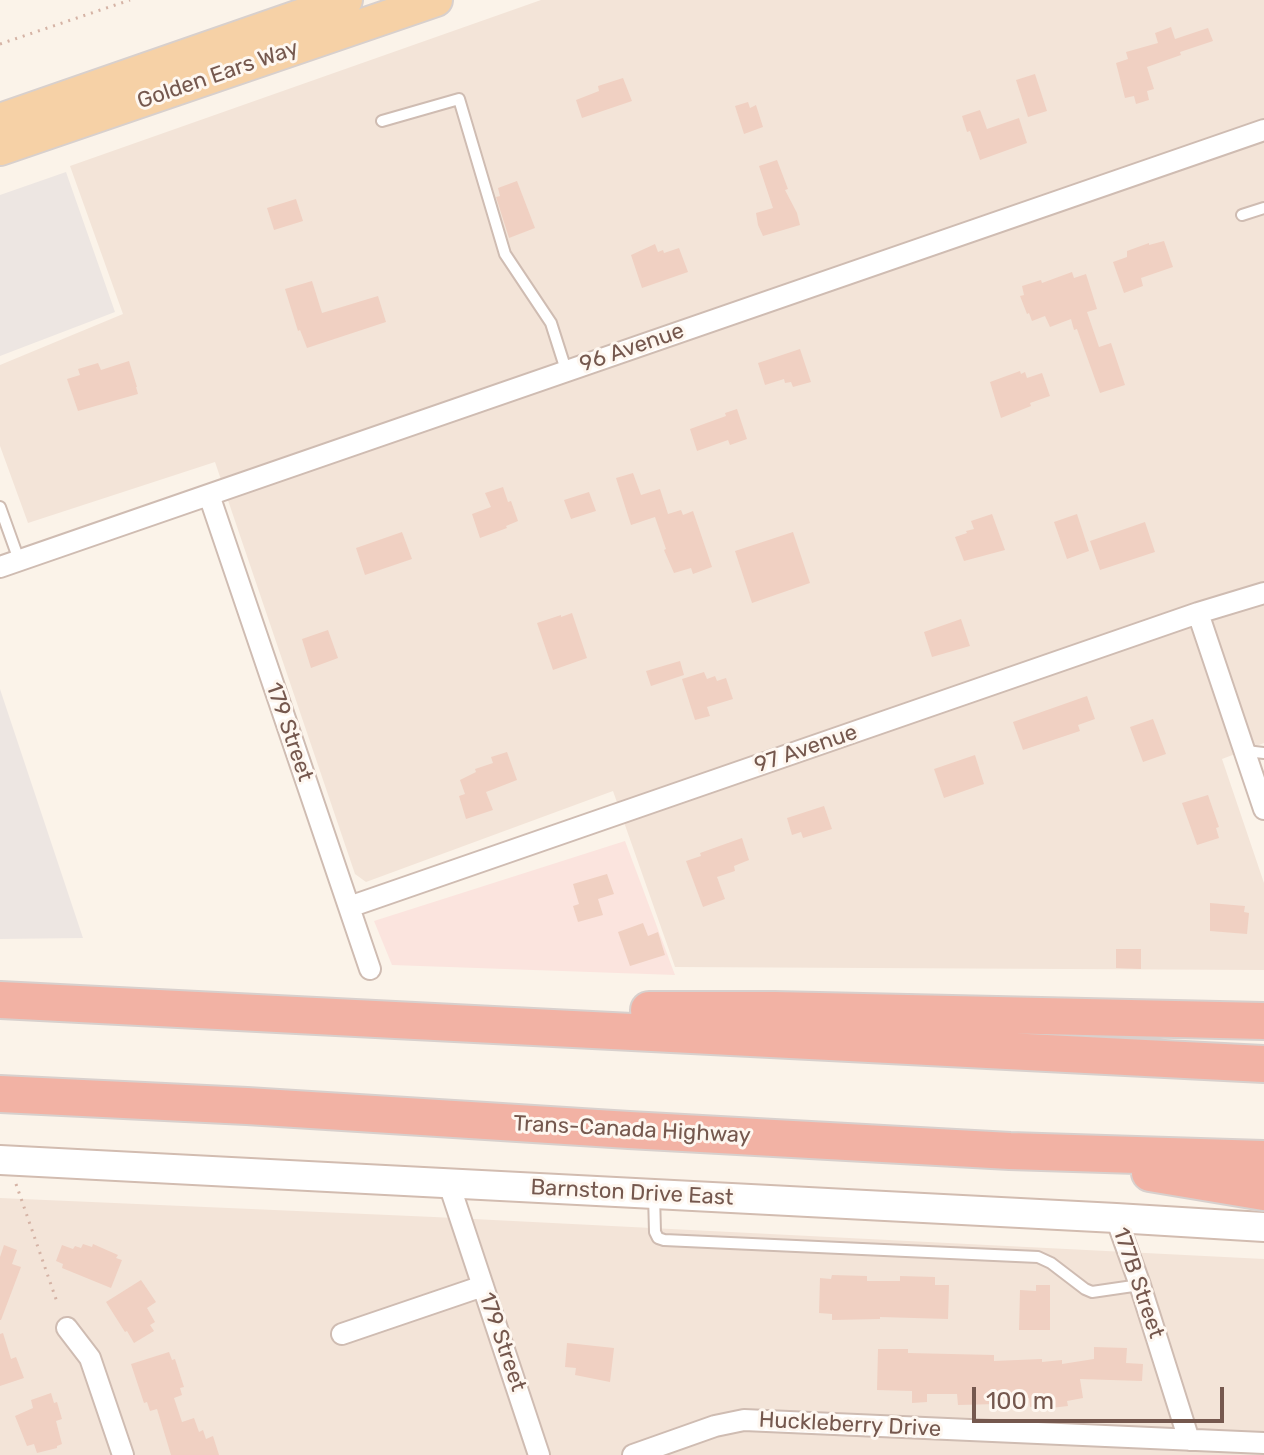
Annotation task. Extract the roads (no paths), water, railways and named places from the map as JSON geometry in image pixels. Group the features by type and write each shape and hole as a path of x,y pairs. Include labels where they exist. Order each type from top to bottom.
{"highway":[{"path":"0,1000 1264,1064"},
{"path":"244,1012 774,1010 1264,1022"},
{"name":"Trans-Canada Highway","path":"0,1094 1010,1151 1264,1159"},
{"path":"1010,1151 1264,1192"}],"main road":[{"name":"Golden Ears Way","path":"0,120 346,0"},
{"name":"Golden Ears Way","path":"0,149 436,0"}],"street":[{"name":"96 Avenue","path":"10,563 1264,130"},
{"name":"179 Street","path":"209,495 370,969"},
{"name":"97 Avenue","path":"349,907 1198,613 1264,593"},
{"path":"1198,613 1255,752 1264,809"},
{"name":"Barnston Drive East","path":"7,1169 449,1184 1264,1227"},
{"name":"179 Street","path":"449,1184 539,1455"},
{"name":"177B Street","path":"1116,1218 1189,1440"},
{"path":"342,1334 483,1286"},
{"path":"67,1328 90,1358 123,1455"},
{"name":"Huckleberry Drive","path":"633,1455 715,1426 744,1420 1264,1443"}],"lane":[{"path":"382,121 459,99 505,254 551,323 566,370"},
{"path":"1242,215 1264,208"},
{"path":"0,507 10,563"},
{"path":"654,1194 655,1232 658,1238 664,1240 1038,1257 1092,1292 1140,1285"}]}
